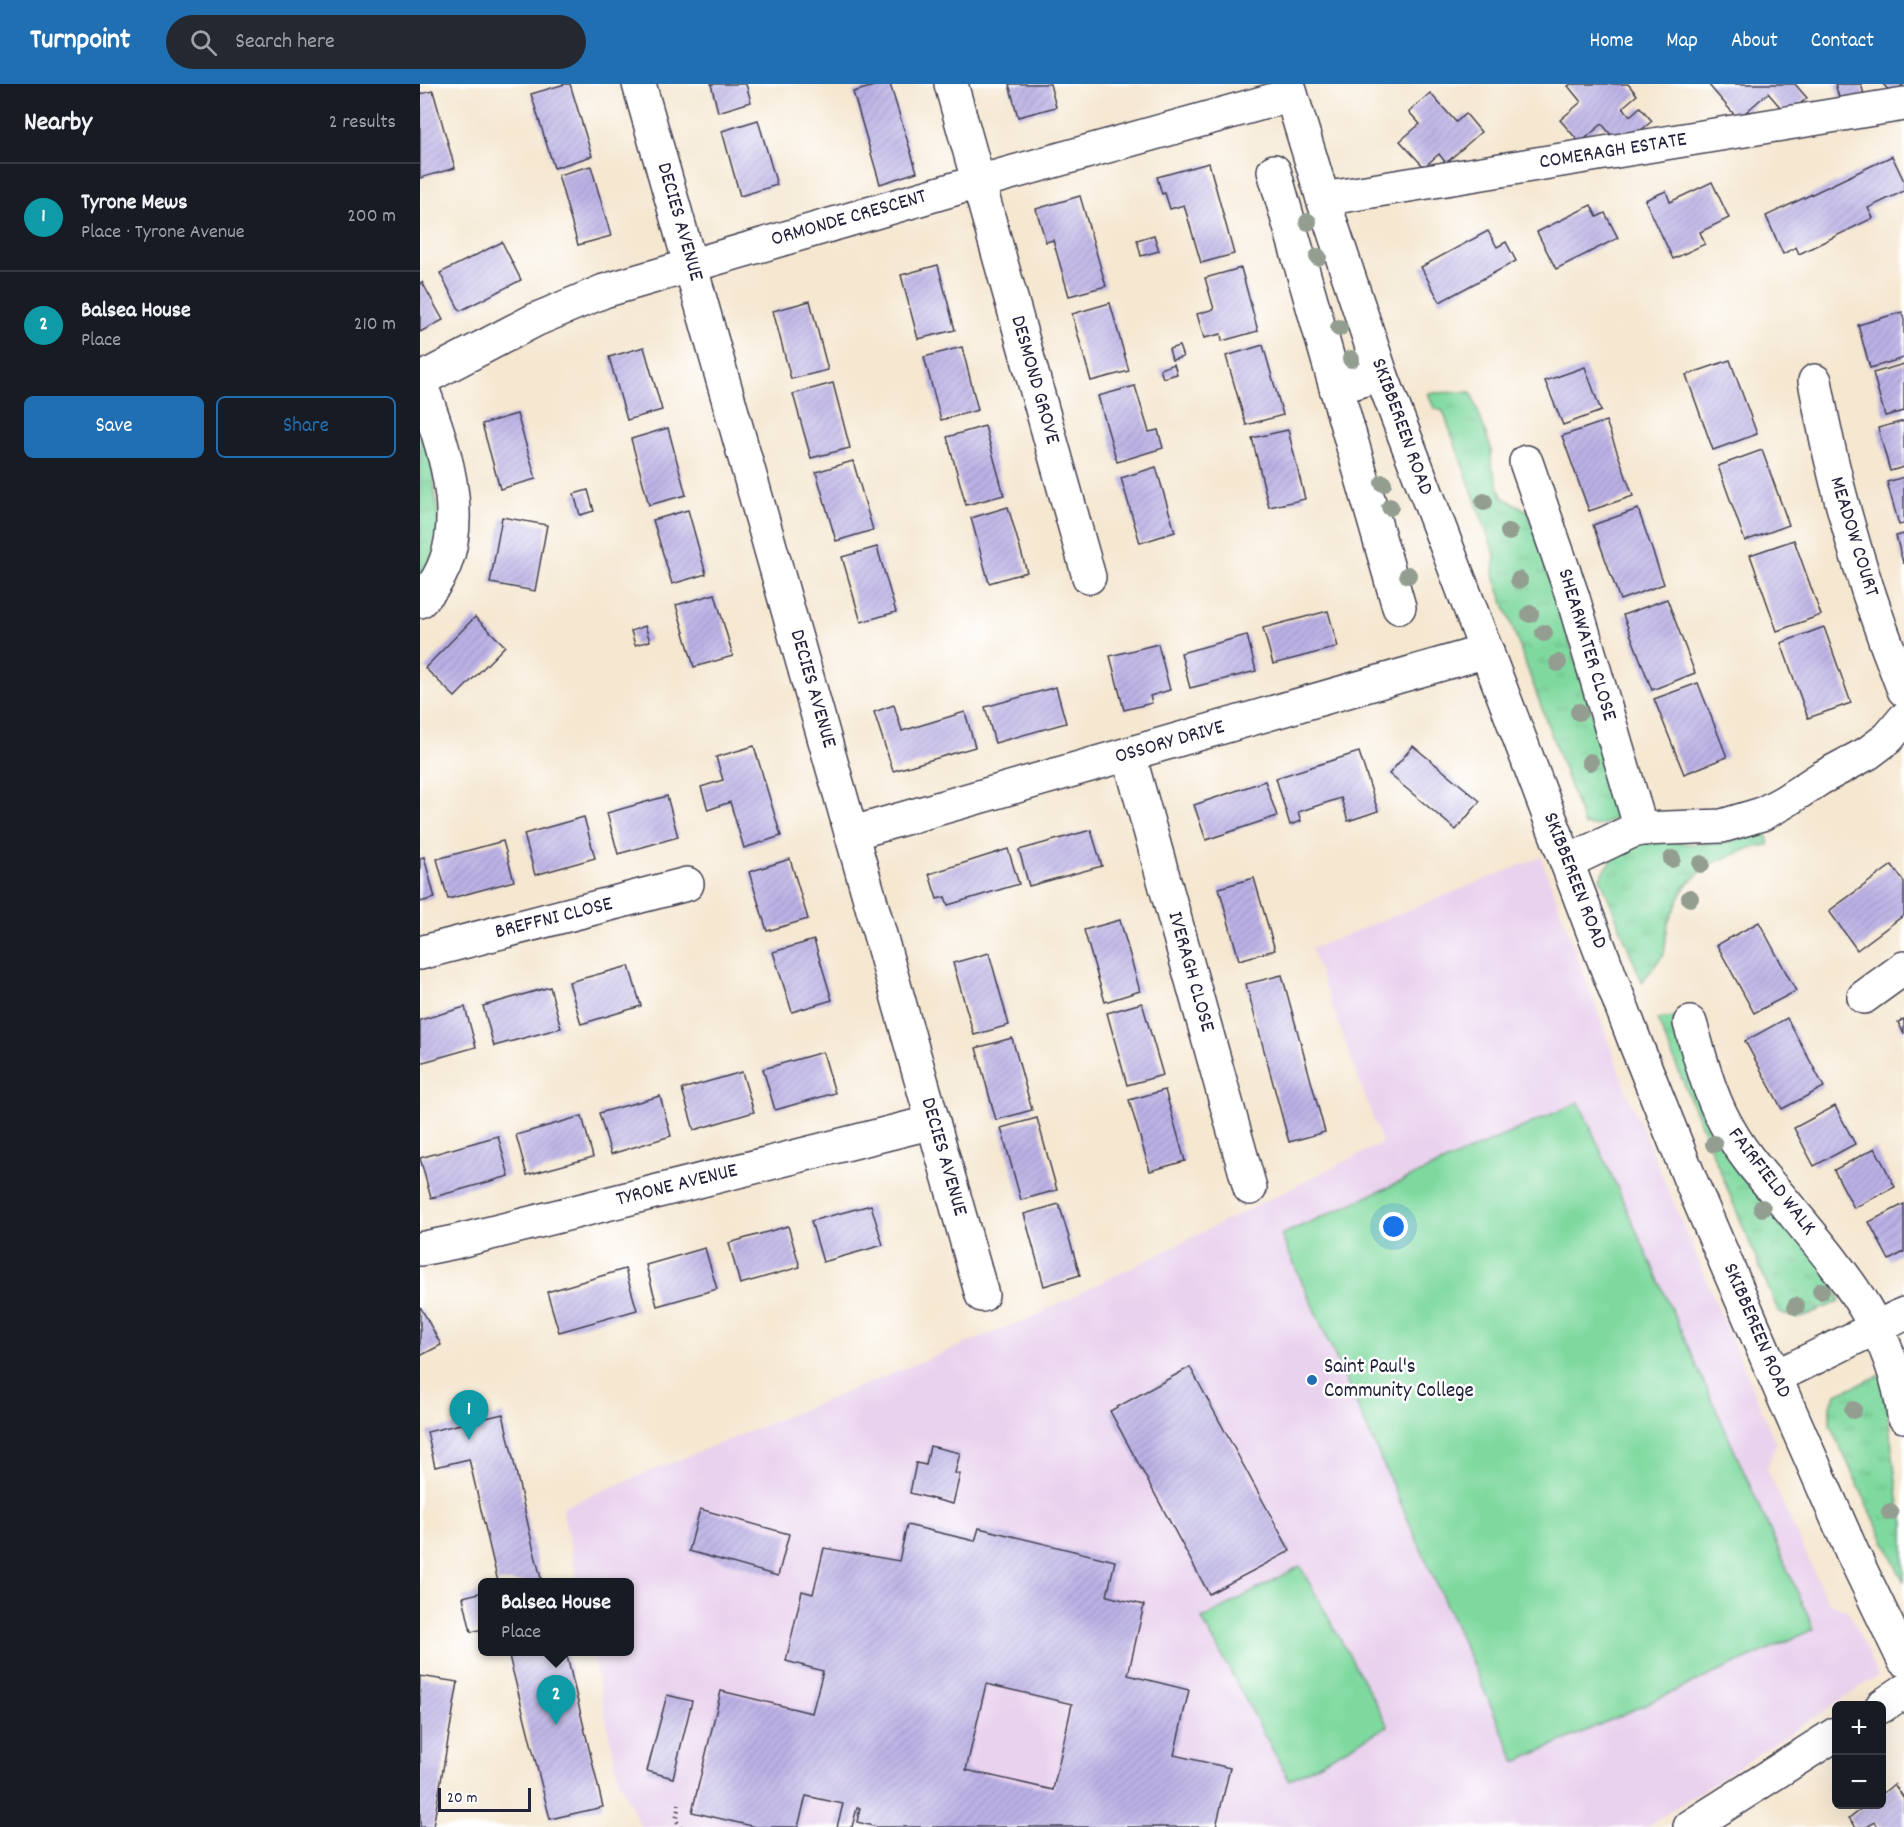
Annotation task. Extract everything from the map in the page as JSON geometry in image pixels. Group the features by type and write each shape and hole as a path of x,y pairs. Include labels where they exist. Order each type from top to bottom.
{"street":[{"name":"DECIES AVENUE","path":"639,84 982,1295"},
{"name":"DESMOND GROVE","path":"951,84 1089,577"},
{"name":"ORMONDE CRESCENT","path":"420,601 438,579 446,562 453,512 447,463 420,381 509,332 604,291 1290,90"},
{"name":"SKIBBEREEN ROAD","path":"1290,90 1323,199 1382,374 1690,1179 1852,1552 1904,1660"},
{"name":"COMERAGH ESTATE","path":"1323,199 1904,104"},
{"path":"1275,171 1399,607"},
{"path":"1336,388 1382,374"},
{"name":"MEADOW COURT","path":"1815,381 1828,449 1855,551 1904,690"},
{"name":"SHEARWATER CLOSE","path":"1526,462 1573,598 1641,829"},
{"name":"OSSORY DRIVE","path":"853,833 1487,651"},
{"path":"1567,862 1641,829 1722,826 1762,814 1868,753 1888,738 1904,719"},
{"name":"IVERAGH CLOSE","path":"1129,755 1250,1188"},
{"name":"BREFFNI CLOSE","path":"420,953 687,885"},
{"path":"1864,997 1904,968"},
{"name":"FAIRFIELD WALK","path":"1690,1023 1707,1082 1731,1133 1755,1167 1836,1265 1869,1313 1891,1322 1892,1362 1904,1416"},
{"name":"TYRONE AVENUE","path":"420,1249 933,1122"},
{"path":"1775,1377 1891,1322"},
{"path":"1886,1703 1904,1691"},
{"path":"1690,1827 1832,1737"}],"path":[{"path":"679,1804 676,1820 681,1827"}],"shaded area":[{"name":"Saint Paul's Community College","path":"1541,857 1630,1100 1776,1444 1767,1469 1828,1602 1849,1611 1878,1676 1840,1701 1832,1701 1832,1706 1646,1827 641,1827 619,1782 593,1656 634,1656 634,1578 577,1578 562,1507 1032,1317 1382,1143 1311,949"}],"green space":[{"path":"1471,392 1491,448 1491,463 1502,497 1528,511 1622,808 1611,821 1601,825 1584,825 1494,576 1495,555 1443,411 1434,408 1428,393"},
{"path":"420,425 430,447 440,537 420,585"},
{"path":"1766,832 1769,845 1750,848 1708,865 1685,886 1668,923 1664,954 1642,982 1600,877 1612,860 1633,846 1652,839 1691,844 1722,843"},
{"path":"1674,1017 1716,1134 1826,1270 1840,1301 1797,1319 1778,1311 1657,1019"},
{"path":"1579,1102 1814,1629 1516,1762 1281,1235"},
{"path":"1883,1374 1899,1505 1904,1523 1904,1583 1830,1425 1830,1405 1836,1394"},
{"path":"1300,1566 1388,1726 1289,1780 1202,1619"}],"building":[{"path":"570,84 592,156 554,168 531,94"},
{"path":"711,84 746,84 751,102 718,112"},
{"path":"881,84 890,84 917,172 880,184 853,92"},
{"path":"1009,84 1050,84 1056,107 1018,117"},
{"path":"1571,84 1628,84 1637,95 1623,107 1630,116 1640,107 1652,121 1621,147 1602,124 1580,143 1560,120 1581,102 1568,86"},
{"path":"1708,84 1795,84 1807,98 1787,115 1768,93 1738,119"},
{"path":"1835,84 1861,84 1865,98 1841,104"},
{"path":"1883,84 1904,84 1892,94"},
{"path":"433,91 455,168 420,178 420,94"},
{"path":"1430,93 1456,122 1466,114 1481,132 1446,163 1439,154 1424,167 1400,141 1420,124 1409,112"},
{"path":"758,120 777,185 740,196 722,131"},
{"path":"1892,156 1904,181 1904,191 1868,208 1873,218 1799,254 1796,247 1783,254 1766,216"},
{"path":"1209,163 1234,254 1201,263 1184,205 1170,209 1157,177"},
{"path":"591,166 611,236 578,245 558,175"},
{"path":"1712,182 1729,218 1700,232 1705,244 1673,259 1645,200 1666,191 1670,202"},
{"path":"1080,196 1106,286 1069,296 1053,240 1046,242 1036,209"},
{"path":"1591,205 1597,217 1605,213 1618,238 1556,269 1537,232"},
{"path":"1488,231 1497,247 1506,242 1516,261 1440,302 1421,267"},
{"path":"1154,235 1159,251 1141,256 1137,240"},
{"path":"502,242 521,280 460,311 440,273"},
{"path":"938,265 955,330 918,339 901,275"},
{"path":"1241,268 1258,331 1222,341 1221,334 1204,338 1197,314 1214,309 1205,278"},
{"path":"422,282 443,320 420,332 420,283"},
{"path":"810,301 828,370 791,379 773,311"},
{"path":"1110,303 1129,371 1091,381 1072,314"},
{"path":"1902,312 1904,358 1870,368 1858,325"},
{"path":"1263,345 1283,415 1246,425 1226,356"},
{"path":"1179,346 1183,357 1172,360 1169,349"},
{"path":"644,347 662,410 627,420 609,357"},
{"path":"962,347 978,410 941,420 924,357"},
{"path":"1730,360 1757,434 1713,450 1686,375"},
{"path":"1174,364 1177,374 1163,378 1160,369"},
{"path":"1904,364 1904,411 1885,416 1873,373"},
{"path":"1585,367 1601,411 1563,425 1545,381"},
{"path":"833,383 850,448 811,458 793,394"},
{"path":"1135,386 1149,432 1158,430 1163,448 1117,462 1098,396"},
{"path":"517,414 536,479 500,489 482,424"},
{"path":"1606,421 1633,496 1589,511 1562,436"},
{"path":"1904,421 1904,467 1890,471 1878,428"},
{"path":"985,426 1004,495 966,505 947,437"},
{"path":"668,428 686,495 649,505 631,439"},
{"path":"1288,430 1305,499 1269,507 1252,438"},
{"path":"1762,450 1789,525 1745,541 1718,466"},
{"path":"853,461 873,530 836,541 816,472"},
{"path":"1156,467 1175,532 1140,543 1121,478"},
{"path":"1904,477 1904,524 1899,525 1887,482"},
{"path":"588,490 594,511 580,515 574,494"},
{"path":"1008,507 1027,572 989,583 971,518"},
{"path":"1638,509 1664,584 1620,600 1593,525"},
{"path":"688,510 706,574 672,584 653,520"},
{"path":"502,517 547,525 535,591 490,583"},
{"path":"1904,534 1904,563 1903,563 1896,536"},
{"path":"1794,540 1821,615 1777,631 1750,555"},
{"path":"877,547 896,612 861,622 842,557"},
{"path":"715,594 733,656 694,667 676,605"},
{"path":"1667,599 1695,673 1652,690 1623,615"},
{"path":"1328,611 1338,647 1273,664 1263,628"},
{"path":"475,617 505,646 455,697 425,668"},
{"path":"645,626 650,641 635,645 631,631"},
{"path":"1824,627 1851,703 1808,718 1781,643"},
{"path":"1247,635 1256,671 1190,688 1181,653"},
{"path":"1158,644 1170,690 1150,696 1152,703 1124,710 1110,656"},
{"path":"1698,683 1727,757 1684,774 1654,699"},
{"path":"1056,687 1066,723 995,743 985,707"},
{"path":"894,705 902,731 965,712 975,747 893,771 874,712"},
{"path":"754,746 781,836 744,848 730,802 708,810 701,787 723,780 716,757"},
{"path":"1413,746 1480,801 1456,830 1389,774"},
{"path":"1359,752 1378,811 1348,821 1341,798 1298,812 1301,821 1290,825 1276,778"},
{"path":"1265,781 1277,816 1206,840 1194,805"},
{"path":"667,796 678,837 618,854 607,813"},
{"path":"584,817 595,858 535,875 524,834"},
{"path":"1091,830 1102,866 1029,886 1019,850"},
{"path":"503,841 514,881 448,899 437,859"},
{"path":"1008,849 1019,884 948,905 945,897 937,899 929,874"},
{"path":"424,857 435,898 420,902 420,858"},
{"path":"790,859 808,919 767,931 749,872"},
{"path":"1892,865 1904,882 1904,915 1857,950 1829,911"},
{"path":"1254,878 1275,950 1239,960 1219,888"},
{"path":"1120,920 1140,991 1105,1002 1084,930"},
{"path":"1759,922 1796,991 1754,1013 1717,945"},
{"path":"814,940 832,1000 792,1012 773,952"},
{"path":"989,953 1009,1025 974,1035 953,963"},
{"path":"629,966 641,1006 581,1024 569,982"},
{"path":"1282,975 1325,1132 1289,1142 1246,984"},
{"path":"550,987 561,1028 494,1046 483,1006"},
{"path":"1142,1003 1163,1075 1127,1085 1107,1013"},
{"path":"465,1007 476,1047 420,1063 420,1020"},
{"path":"1787,1018 1824,1087 1782,1109 1745,1041"},
{"path":"1904,1019 1904,1034 1898,1022"},
{"path":"1012,1038 1032,1110 996,1120 976,1048"},
{"path":"823,1052 835,1093 775,1110 763,1069"},
{"path":"742,1072 754,1112 694,1130 682,1089"},
{"path":"1165,1090 1185,1161 1150,1171 1129,1100"},
{"path":"660,1096 671,1136 611,1154 599,1113"},
{"path":"1835,1106 1855,1144 1814,1166 1794,1128"},
{"path":"582,1116 593,1157 527,1175 516,1135"},
{"path":"1037,1118 1057,1190 1021,1200 1001,1128"},
{"path":"498,1136 509,1176 431,1198 420,1158"},
{"path":"1875,1148 1895,1187 1854,1208 1834,1170"},
{"path":"1059,1204 1080,1275 1044,1286 1024,1214"},
{"path":"1904,1204 1904,1252 1889,1260 1869,1222"},
{"path":"871,1205 883,1245 823,1262 811,1221"},
{"path":"788,1226 800,1267 740,1284 729,1243"},
{"path":"705,1248 717,1289 657,1306 646,1265"},
{"path":"625,1269 637,1310 559,1332 547,1292"},
{"path":"420,1306 441,1345 420,1356"},
{"path":"1190,1367 1290,1551 1209,1594 1110,1411"},
{"path":"503,1414 541,1578 497,1578 469,1459 435,1467 427,1432"},
{"path":"930,1446 960,1453 955,1473 960,1474 953,1504 910,1493 916,1463 926,1465"},
{"path":"700,1509 789,1534 778,1576 689,1551"},
{"path":"907,1525 975,1541 979,1528 1115,1561 1107,1596 1144,1605 1128,1675 1189,1690 1174,1755 1230,1768 1216,1827 877,1827 857,1822 860,1808 857,1808 852,1827 837,1827 843,1804 806,1796 798,1827 756,1827 692,1812 721,1691 812,1713 823,1671 786,1661 802,1591 813,1594 824,1548 899,1561","holes":["986,1684 1072,1704 1053,1790 966,1770"]},
{"path":"478,1593 478,1630 471,1632 463,1597"},
{"path":"509,1656 567,1656 603,1807 550,1819"},
{"path":"420,1676 458,1682 433,1827 420,1827"},
{"path":"667,1695 692,1701 673,1778 647,1771"},
{"path":"1894,1784 1904,1798 1904,1827 1878,1827 1875,1822 1867,1827 1856,1827 1849,1818 1861,1809 1886,1809 1886,1791"}],"place":[{"name":"Saint Paul's Community College","path":"1312,1380"},
{"name":"Tyrone Mews","path":"469,1440"},
{"name":"Balsea House","path":"556,1725"}]}
